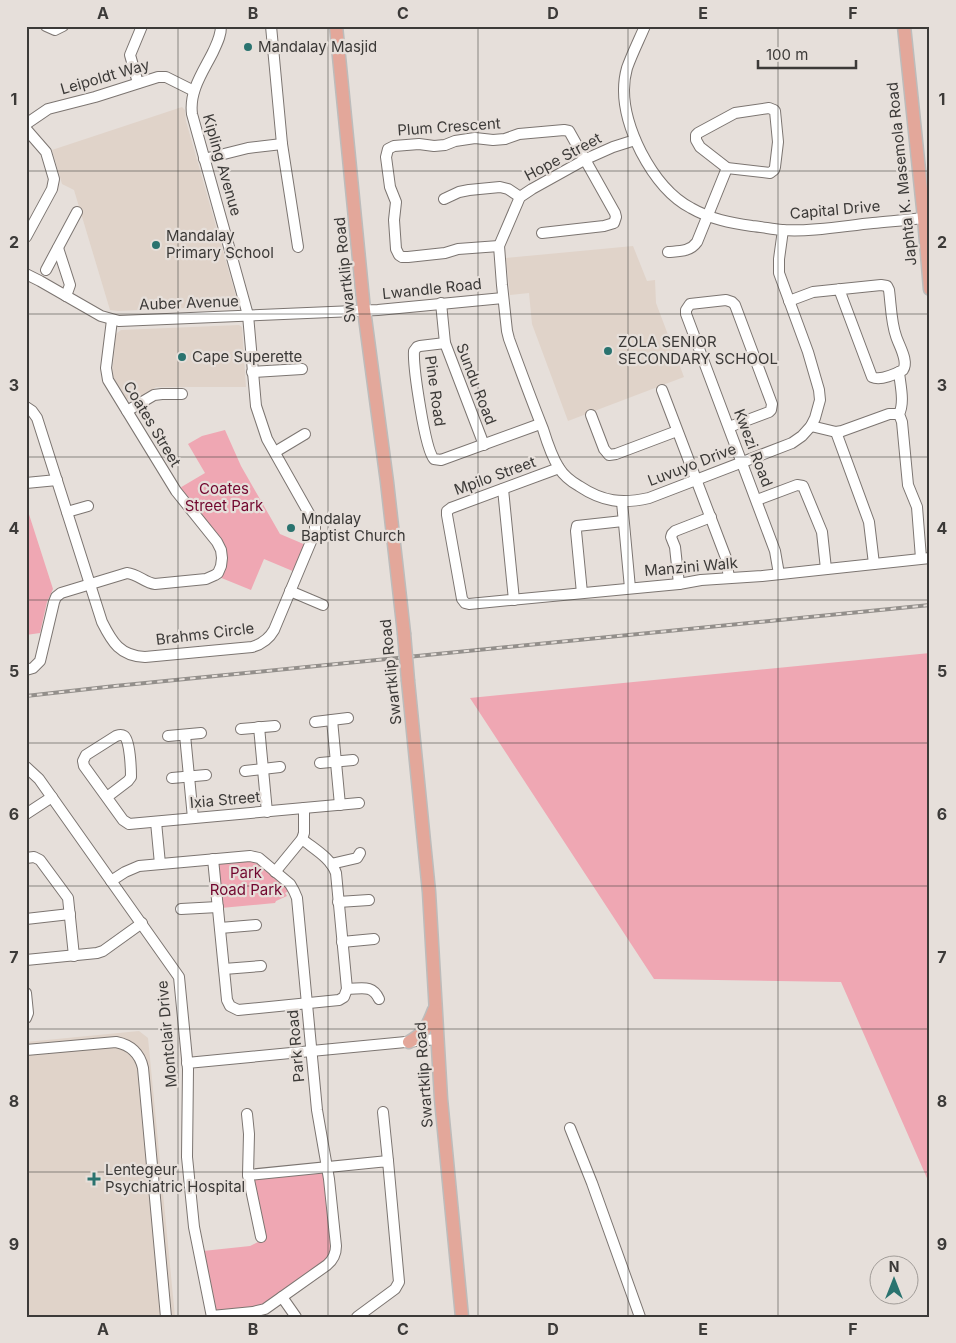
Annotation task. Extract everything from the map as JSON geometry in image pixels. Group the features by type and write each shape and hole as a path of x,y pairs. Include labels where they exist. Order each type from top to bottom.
{"main road":[{"name":"Swartklip Road","path":"336,26 364,310 385,463 404,633 429,892 441,1099 462,1317"},
{"name":"Japhta K. Masemola Road","path":"904,26 927,218 930,289"},
{"path":"409,1042 419,1037 428,1026 435,1007"}],"street":[{"path":"46,26 55,30 63,26"},
{"path":"138,83 130,55 142,26"},
{"name":"Kipling Avenue","path":"222,26 218,41 194,91 191,102 192,114 248,315"},
{"path":"271,26 282,144 298,247"},
{"name":"Capital Drive","path":"645,26 626,77 625,90 629,122 635,140 648,165 660,182 673,196 690,208 724,221 783,230 809,230 927,218"},
{"name":"Leipoldt Way","path":"26,124 48,108 95,97 162,76 194,91"},
{"path":"769,108 774,110 778,142 774,170 767,174 727,168 700,146 696,140 696,135 735,113 769,108"},
{"path":"26,129 46,152 54,179 52,189 26,237"},
{"name":"Plum Crescent","path":"499,246 458,249 445,253 408,257 399,255 396,249 394,220 396,202 390,187 386,157 388,149 394,146 411,144 434,146 475,138 493,140 524,134 567,130 571,133 586,159"},
{"name":"Hope Street","path":"503,298 499,246 520,197 586,159 635,140"},
{"path":"204,159 248,148 282,144"},
{"path":"542,233 604,226 614,223 616,220 615,213 586,159"},
{"path":"668,252 683,251 694,247 727,168"},
{"path":"444,199 459,192 500,187 508,189 520,197"},
{"path":"46,270 77,212"},
{"path":"783,230 778,266 781,280 817,378 819,390 818,410 811,426 836,432 889,414 899,414"},
{"path":"58,248 70,284 66,296"},
{"name":"Auber Avenue","path":"26,274 101,316 119,321 364,310"},
{"path":"789,301 813,292 839,288 881,284 889,287 893,329 905,360 902,369 902,404 899,414 902,422 908,486 917,507 925,558"},
{"path":"839,288 872,377 877,379 902,369"},
{"name":"Lwandle Road","path":"364,310 503,298"},
{"name":"Luvuyo Drive","path":"503,298 509,338 540,424 559,468 567,478 588,493 622,502 649,498 792,443 811,426"},
{"name":"Kwezi Road","path":"729,427 769,412 772,404 735,305 726,300 694,303 687,306 686,314 742,463 757,500 775,551 779,574"},
{"name":"Sundu Road","path":"441,304 445,343 484,445"},
{"name":"Brahms Circle","path":"26,407 37,418 102,622 112,640 122,650 140,657 252,647 260,644 272,633 315,532 315,524 265,433 256,406 248,315"},
{"name":"Coates Street","path":"90,584 127,573 135,574 152,584 206,579 218,573 222,558 220,546 176,491 108,380 106,368 112,320"},
{"name":"Pine Road","path":"445,343 417,347 414,351 420,405 430,453 434,460 441,460 484,445"},
{"path":"252,372 302,369"},
{"path":"662,390 726,558 729,578"},
{"path":"127,412 154,395 182,394"},
{"path":"592,415 604,449 609,454 616,454 677,431"},
{"path":"484,445 540,424"},
{"path":"836,432 869,522 874,564"},
{"path":"275,452 305,434"},
{"name":"Mpilo Street","path":"465,602 462,599 447,511 559,468"},
{"path":"26,483 57,480"},
{"path":"757,500 797,485 803,486 823,537 826,569"},
{"path":"503,489 514,600"},
{"path":"622,502 630,588"},
{"path":"67,512 88,506"},
{"path":"679,584 672,534 675,531 710,518"},
{"path":"582,593 577,526 623,520"},
{"name":"Manzini Walk","path":"465,602 469,604 514,600 925,558"},
{"path":"26,670 33,668 40,661 56,597 61,593 90,584"},
{"path":"290,591 323,605"},
{"path":"315,722 348,718"},
{"path":"332,720 340,805"},
{"path":"241,729 275,726"},
{"path":"258,727 266,812"},
{"path":"168,736 202,733"},
{"name":"Ixia Street","path":"107,797 131,777 128,741 122,735 116,736 86,755 83,759 84,766 107,797 126,822 132,824 359,803"},
{"path":"185,735 193,818"},
{"path":"320,764 352,760"},
{"name":"Montclair Drive","path":"26,767 52,797 179,977 187,1063 187,1157 194,1227 212,1317"},
{"path":"245,771 280,767"},
{"path":"172,778 206,774"},
{"path":"26,814 52,797"},
{"path":"275,872 302,839 304,833 304,808"},
{"path":"156,822 160,864"},
{"path":"214,859 224,969 230,1006 235,1009 339,1000 344,997 347,989 336,873 331,864 302,839"},
{"path":"331,864 357,858 360,853"},
{"name":"Park Road","path":"111,881 132,868 139,866 253,856 259,858 293,887 297,898 317,1110 327,1168 336,1246 335,1256 327,1265 282,1298 260,1311 212,1317"},
{"path":"26,858 36,858 41,861 67,897 74,956"},
{"path":"338,902 369,900"},
{"path":"181,910 218,907"},
{"path":"26,919 70,914"},
{"path":"26,960 94,954 100,952 142,923"},
{"path":"220,928 256,925"},
{"path":"342,942 374,939"},
{"path":"224,969 261,966"},
{"path":"347,989 371,989 379,999"},
{"path":"26,993 28,1013 26,1018"},
{"path":"187,1063 437,1039"},
{"path":"26,1050 116,1042 126,1044 140,1058 166,1317"},
{"path":"357,1317 395,1289 399,1282 383,1112"},
{"path":"247,1114 248,1175 261,1237"},
{"path":"570,1128 592,1183 640,1317"},
{"path":"248,1175 388,1162"},
{"path":"282,1298 296,1317"}],"shaded area":[{"name":"Mandalay Primary School","path":"182,107 185,110 186,121 237,300 232,306 110,310 74,190 62,184 52,150"},
{"name":"ZOLA SENIOR SECONDARY SCHOOL","path":"633,246 647,281 655,280 656,303 684,377 568,421 532,324 529,293 510,295 506,258"},
{"path":"239,325 242,327 246,387 156,387 134,401 127,399 112,375 116,334 121,330"},
{"name":"Lentegeur Psychiatric Hospital","path":"139,1031 148,1038 175,1317 26,1317 26,1042"}],"green space":[{"name":"Coates Street Park","path":"225,430 241,466 280,534 306,545 295,572 264,559 251,590 219,577 226,559 178,489 205,473 188,444 202,436"},
{"path":"26,505 53,589 47,602 40,633 26,635"},
{"path":"930,653 930,1185 841,982 654,979 470,698"},
{"name":"Park Road Park","path":"251,858 292,889 285,893 287,896 275,903 221,908 218,863"},
{"path":"324,1172 333,1246 331,1257 264,1306 217,1311 203,1251 250,1246 265,1241 265,1227 253,1179"}],"railway":[{"path":"26,696 930,605"}],"place":[{"name":"Mandalay Masjid","path":"248,47"},
{"name":"Mandalay Primary School","path":"156,245"},
{"name":"ZOLA SENIOR SECONDARY SCHOOL","path":"608,351"},
{"name":"Cape Superette","path":"182,357"},
{"name":"Mndalay Baptist Church","path":"291,528"},
{"name":"Lentegeur Psychiatric Hospital","path":"94,1179"}]}
